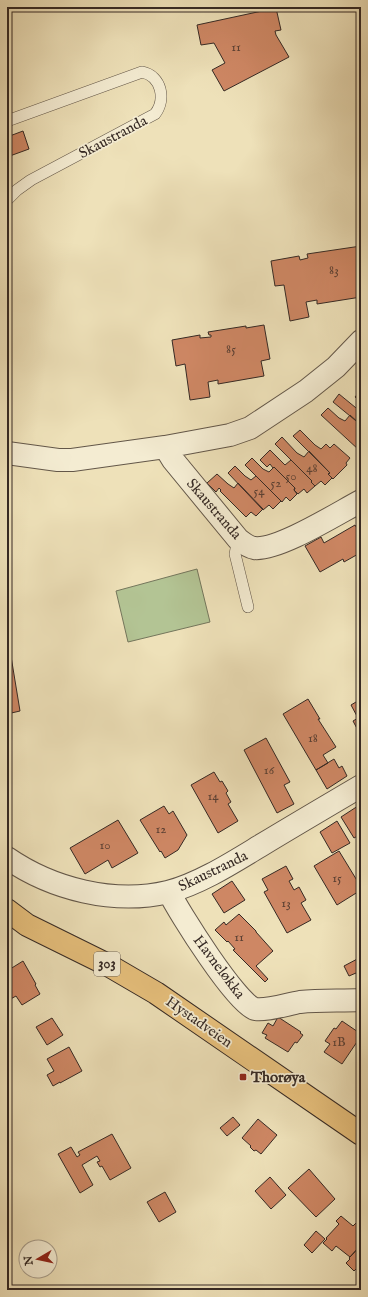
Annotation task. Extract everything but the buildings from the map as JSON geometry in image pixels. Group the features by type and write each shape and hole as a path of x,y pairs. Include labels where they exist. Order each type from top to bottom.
{"main road":[{"name":"Hystadveien","path":"7,910 17,924 102,962 156,993 361,1134"}],"street":[{"path":"7,453 58,460 72,460 165,447 230,435 250,428 306,391 336,367 361,341"},
{"name":"Skaustranda","path":"165,447 173,460 238,539 253,547 275,544 302,532 361,501"},
{"name":"Skaustranda","path":"7,858 37,876 69,888 96,893 138,897 169,892 204,878 228,865 361,786"},
{"name":"Havneløkka","path":"169,892 187,923 233,990 253,1009 299,1002 361,1000"}],"lane":[{"name":"Skaustranda","path":"7,121 142,72 150,75 161,89 159,110 155,114 31,180 17,190 7,200"},
{"path":"238,539 235,554 248,608"}],"green space":[{"path":"197,569 210,622 128,642 116,591"}],"place":[{"name":"Thorøya","path":"243,1077"}]}
